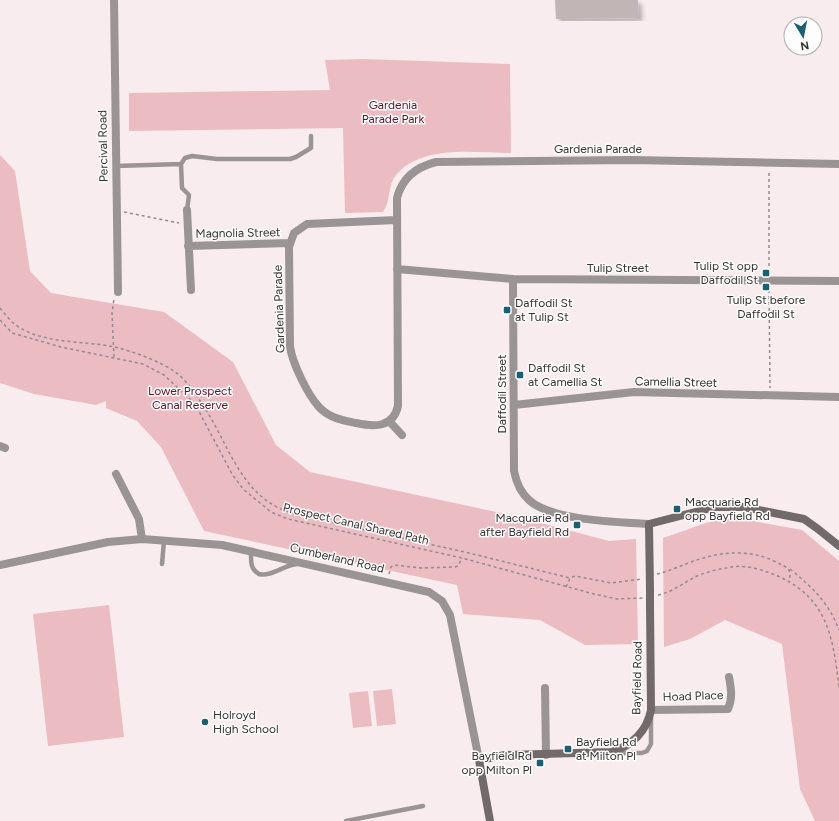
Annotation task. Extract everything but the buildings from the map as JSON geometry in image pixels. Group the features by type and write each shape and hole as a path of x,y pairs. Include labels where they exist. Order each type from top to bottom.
{"street":[{"name":"Percival Road","path":"114,0 115,166 118,292"},
{"name":"Gardenia Parade","path":"290,243 291,353 312,398 323,411 342,420 372,426 381,425 390,421 398,406 397,198 404,182 416,170 436,162 631,160 839,164"},
{"name":"Magnolia Street","path":"187,210 191,290"},
{"path":"290,243 298,229 311,223 396,220"},
{"name":"Magnolia Street","path":"188,246 290,243"},
{"name":"Tulip Street","path":"397,269 513,279 839,281"},
{"name":"Daffodil Street","path":"513,279 515,476 520,489 533,504 542,508 605,522 649,524"},
{"name":"Camellia Street","path":"514,405 634,392 839,397"},
{"path":"390,421 402,435"},
{"path":"116,474 139,519 142,539"},
{"path":"649,524 715,507 744,507 804,519 839,546"},
{"name":"Bayfield Road","path":"479,760 497,756 604,753 618,750 635,740 647,723 651,710 649,524"},
{"name":"Cumberland Road","path":"0,565 108,542 142,539 164,540 217,544 386,581 429,592 440,598 448,608 490,821"},
{"name":"Hoad Place","path":"651,710 728,709 731,700 729,677"},
{"path":"545,688 546,755"}],"lane":[{"path":"187,210 189,195 182,188 181,164 185,158 192,156 217,159 293,158 311,148 311,136"},
{"path":"115,166 181,164"},
{"path":"162,564 164,540"},
{"path":"251,551 252,568 259,574 267,574 292,564 306,564"},
{"path":"604,753 642,753 647,751 651,744 651,710"},
{"path":"346,821 423,806"}],"path":[{"path":"117,210 187,224"},
{"path":"114,357 112,313 114,300 118,292"},
{"path":"0,308 13,322 32,333 56,339 114,347 139,354 174,371 188,385 205,407 242,473 269,502 298,516 469,553 570,578 575,576 597,582 627,582 668,572 706,557 731,553 754,554 770,559 788,568 823,598 835,618 839,630"},
{"name":"Prospect Canal Shared Path","path":"0,320 12,333 60,346 143,364 164,375 195,404 232,474 248,493 271,512 288,519 462,558 566,587 616,599 640,598"},
{"path":"386,581 391,567 394,565 421,568 455,567 462,558"},
{"path":"660,594 670,592 695,577 727,567 756,568 782,578 803,592 822,612 831,635 839,688"},
{"path":"788,568 791,573 789,582"},
{"path":"566,587 570,578"}],"green space":[{"name":"Gardenia Parade Park","path":"363,59 510,64 511,153 450,152 420,158 407,165 393,179 387,203 383,212 345,213 343,128 129,131 129,93 330,90 325,60"},
{"name":"Lower Prospect Canal Reserve","path":"0,155 15,171 30,271 51,293 164,312 233,362 276,445 310,472 515,516 609,541 636,539 638,644 585,645 540,620 463,614 457,585 204,531 161,447 137,421 106,408 106,401 96,405 34,394 0,383"},
{"path":"726,516 802,530 839,561 839,821 815,821 800,789 782,644 725,620 690,639 664,647 663,538"},
{"path":"109,605 124,737 48,746 33,614"},
{"path":"392,689 396,724 377,726 373,691"},
{"path":"368,691 372,726 353,728 349,693"}],"place":[{"name":"Tulip St opp Daffodil St","path":"766,273"},
{"name":"Tulip St before Daffodil St","path":"766,287"},
{"name":"Daffodil St at Tulip St","path":"507,310"},
{"name":"Daffodil St at Camellia St","path":"520,375"},
{"name":"Macquarie Rd opp Bayfield Rd","path":"677,509"},
{"name":"Macquarie Rd after Bayfield Rd","path":"577,525"},
{"name":"Holroyd High School","path":"205,722"},
{"name":"Bayfield Rd at Milton Pl","path":"568,749"},
{"name":"Bayfield Rd opp Milton Pl","path":"540,763"}]}
